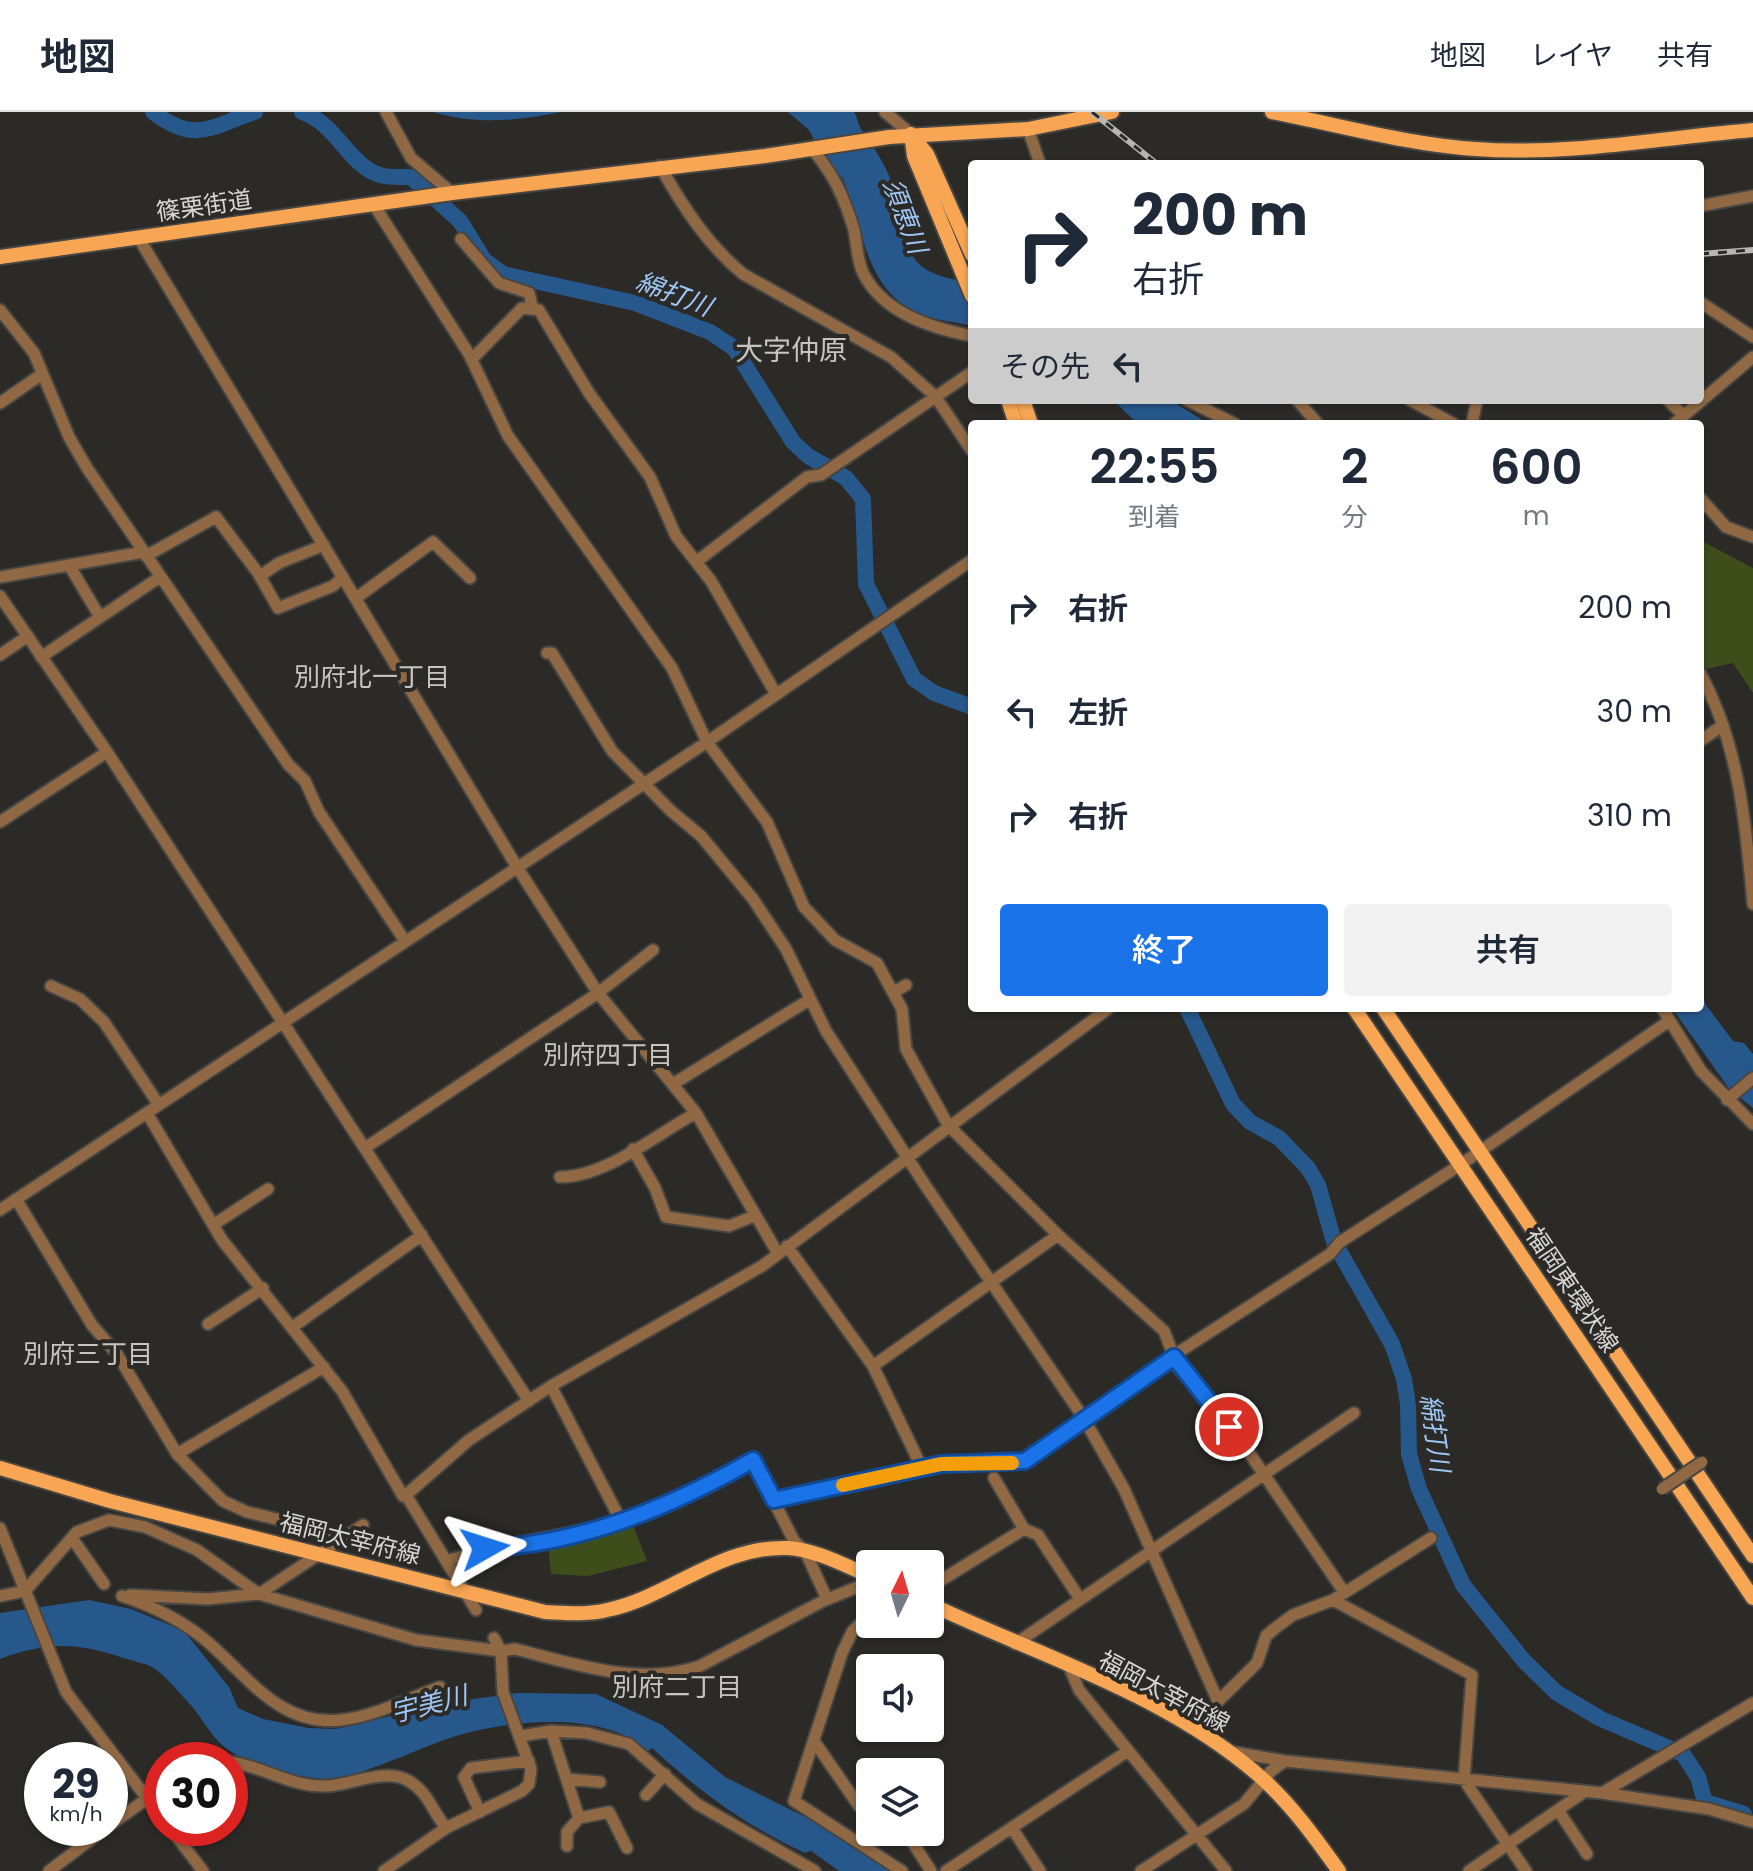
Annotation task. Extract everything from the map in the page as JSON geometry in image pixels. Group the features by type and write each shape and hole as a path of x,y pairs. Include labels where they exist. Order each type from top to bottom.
{"main road":[{"path":"452,193 911,134 1028,129 1112,112"},
{"path":"1272,112 1393,140 1491,150 1537,151 1753,130"},
{"path":"911,134 927,154 965,257"},
{"name":"篠栗街道","path":"0,257 452,193"},
{"name":"福岡東環状線","path":"1357,1012 1753,1598"},
{"name":"福岡東環状線","path":"1386,1012 1753,1556"},
{"name":"福岡太宰府線","path":"0,1468 110,1501 545,1612 580,1614 632,1602 740,1555 773,1549 805,1551 856,1571"},
{"name":"福岡太宰府線","path":"944,1611 1069,1666 1191,1728 1225,1749 1263,1780 1308,1827 1339,1871"}],"street":[{"path":"386,112 411,158 452,193"},
{"path":"885,112 911,134"},
{"path":"1028,129 1039,160"},
{"path":"817,148 832,171 853,229 862,270 875,291 896,309 940,330 968,335"},
{"path":"660,166 682,205 728,261 743,274 891,357 935,396 968,445"},
{"path":"1704,205 1753,196"},
{"path":"374,205 472,359 508,436 672,668 707,742 767,822 804,907 835,940 877,963 902,1009 906,1049 948,1125 1058,1235 1148,1313 1164,1331 1174,1357 1263,1474 1344,1592"},
{"path":"138,237 517,867 598,993 696,1113 754,1216 873,1366 922,1468"},
{"path":"461,239 499,283 529,293 532,306"},
{"path":"1704,305 1753,337"},
{"path":"472,359 522,308 532,306 539,310 589,393 642,464 676,536 711,581 776,694"},
{"path":"0,310 34,353 81,458 288,764 305,781 319,812 405,941"},
{"path":"1704,398 1753,357"},
{"path":"0,403 42,374"},
{"path":"696,562 807,477 821,475 968,375"},
{"path":"1195,404 1227,420"},
{"path":"1300,404 1314,420"},
{"path":"1415,404 1433,418"},
{"path":"1679,419 1697,404"},
{"path":"1704,502 1726,527 1753,537"},
{"path":"0,577 145,554 216,517 258,573 278,608 333,586 343,577"},
{"path":"356,598 433,542 470,578"},
{"path":"258,573 263,574 279,563 324,545"},
{"path":"0,1210 707,742 968,563"},
{"path":"69,565 100,617"},
{"path":"41,657 160,577"},
{"path":"0,596 107,752 529,1401"},
{"path":"0,655 28,636"},
{"path":"547,653 552,653 612,751 671,811 701,836 753,899 786,949 809,1000 908,1157 1083,1417 1124,1489 1217,1699"},
{"path":"1704,682 1723,725 1740,792 1753,904"},
{"path":"1704,738 1723,725"},
{"path":"0,822 107,752"},
{"path":"1740,792 1753,782"},
{"path":"365,1148 598,993 653,950"},
{"path":"894,992 906,985"},
{"path":"51,986 80,999 104,1022 159,1105"},
{"path":"673,1084 809,1000"},
{"path":"406,1495 469,1440 551,1386 655,1324 728,1289 1103,1012"},
{"path":"1664,1012 1701,1071 1753,1124"},
{"path":"774,1500 941,1464 1025,1461 1083,1417 1330,1254 1340,1242 1460,1165 1669,1021"},
{"path":"1730,1099 1753,1078"},
{"path":"147,1113 213,1225 294,1326 372,1439 385,1471 403,1496 406,1495 476,1610"},
{"path":"560,1177 580,1177 696,1113"},
{"path":"633,1149 655,1188 666,1217 729,1226 754,1216"},
{"path":"213,1225 268,1189"},
{"path":"16,1199 92,1325 117,1354 177,1454 223,1501 247,1512 347,1536"},
{"path":"294,1326 422,1235"},
{"path":"873,1366 1058,1235"},
{"path":"208,1324 263,1288"},
{"path":"177,1454 324,1367"},
{"path":"551,1386 621,1521"},
{"path":"1015,1644 1354,1413"},
{"path":"447,1561 485,1548 512,1547 621,1521 661,1507 753,1460 794,1541 805,1551 827,1599"},
{"path":"1662,1489 1702,1462"},
{"path":"994,1478 1024,1529 1038,1535 1080,1599"},
{"path":"0,1596 26,1595 72,1538 92,1525 109,1520 145,1527 197,1550 259,1594 416,1640 501,1651 515,1649 610,1673 686,1671 827,1599 856,1588"},
{"path":"363,1525 259,1594 208,1599 122,1596 178,1620 231,1662 270,1701 295,1714 343,1720 440,1687"},
{"path":"0,1528 66,1692 144,1795"},
{"path":"944,1578 1024,1529"},
{"path":"72,1538 104,1584"},
{"path":"1191,1728 1217,1699 1257,1663 1266,1636 1274,1629 1293,1615 1333,1600 1431,1538"},
{"path":"1333,1600 1472,1675 1464,1780 1526,1871"},
{"path":"856,1628 842,1653 794,1801 902,1871"},
{"path":"384,1871 446,1828 529,1784 532,1776 529,1761 503,1692 501,1651 494,1638"},
{"path":"1069,1666 1079,1690 1226,1871"},
{"path":"1602,1793 1753,1703"},
{"path":"520,1733 551,1731 600,1735 629,1744 697,1804 815,1871"},
{"path":"551,1731 579,1818"},
{"path":"814,1741 856,1802"},
{"path":"1225,1749 1246,1756 1285,1761 1602,1793 1709,1809 1753,1822"},
{"path":"946,1871 1128,1751"},
{"path":"480,1812 464,1777 471,1768 529,1761"},
{"path":"1141,1871 1198,1837 1244,1804 1263,1780 1285,1761"},
{"path":"248,1768 292,1782 326,1786 387,1776 404,1778 421,1789 446,1828"},
{"path":"646,1795 665,1774"},
{"path":"567,1779 600,1782"},
{"path":"1469,1871 1584,1792"},
{"path":"1558,1810 1587,1854"},
{"path":"567,1846 567,1832 579,1818 609,1812 627,1848"},
{"path":"1012,1828 1040,1871"},
{"path":"49,1871 82,1846"},
{"path":"184,1846 203,1871"},
{"path":"915,1846 931,1871"}],"green space":[{"path":"1704,542 1753,568 1753,693 1733,663 1706,669"},
{"path":"632,1523 647,1561 588,1576 551,1574 548,1544"}],"water":[{"path":"433,112 561,112 497,120 465,119"},
{"path":"788,112 854,112 891,181 912,254 919,264 931,272 968,282 968,325 923,315 903,305 889,291 877,275 869,256 842,177 838,179 808,129"},
{"path":"1117,404 1176,404 1202,420 1134,420"},
{"path":"1704,999 1733,1041 1744,1043 1753,1054 1753,1108 1730,1090 1675,1012 1704,1012"},
{"path":"89,1600 131,1609 184,1631 229,1687 238,1708 263,1719 309,1728 336,1729 445,1703 517,1693 596,1694 662,1725 725,1777 813,1821 889,1871 839,1871 811,1851 805,1853 783,1843 743,1820 652,1748 648,1751 630,1738 582,1724 528,1723 477,1730 335,1778 323,1779 269,1768 248,1760 248,1742 219,1742 171,1683 149,1666 91,1649 62,1646 32,1649 0,1659 0,1613"}],"waterway":[{"name":"綿打川","path":"153,112 181,128 193,130 215,127 255,112"},
{"name":"綿打川","path":"302,112 325,126 369,170 387,177 411,177 460,221 484,260 503,274 635,303 710,332 734,348 793,442 808,456 846,478 863,499 866,584 914,679 934,693 968,706"},
{"name":"綿打川","path":"1189,1012 1233,1104 1250,1122 1279,1138 1308,1168 1318,1185 1334,1242 1392,1344 1404,1379 1409,1454 1419,1489 1463,1585 1524,1661 1557,1693 1601,1719 1683,1754 1698,1777 1705,1802 1744,1814"}],"railway":[{"path":"1092,112 1152,160"},
{"path":"1704,254 1753,250"}],"slow traffic":[{"path":"843,1485 941,1464 1012,1463"}],"district":[{"name":"大字仲原","path":"791,350"},
{"name":"別府北一丁目","path":"372,677"},
{"name":"別府四丁目","path":"608,1055"},
{"name":"別府三丁目","path":"88,1354"},
{"name":"別府二丁目","path":"677,1687"}],"route":[{"path":"485,1548 512,1547 621,1521 661,1507 753,1460 774,1500 941,1464 1025,1461 1083,1417 1174,1357 1178,1367 1229,1427"}],"water label":[{"name":"須恵川","path":"905,216"},
{"name":"宇美川","path":"429,1704"}]}
